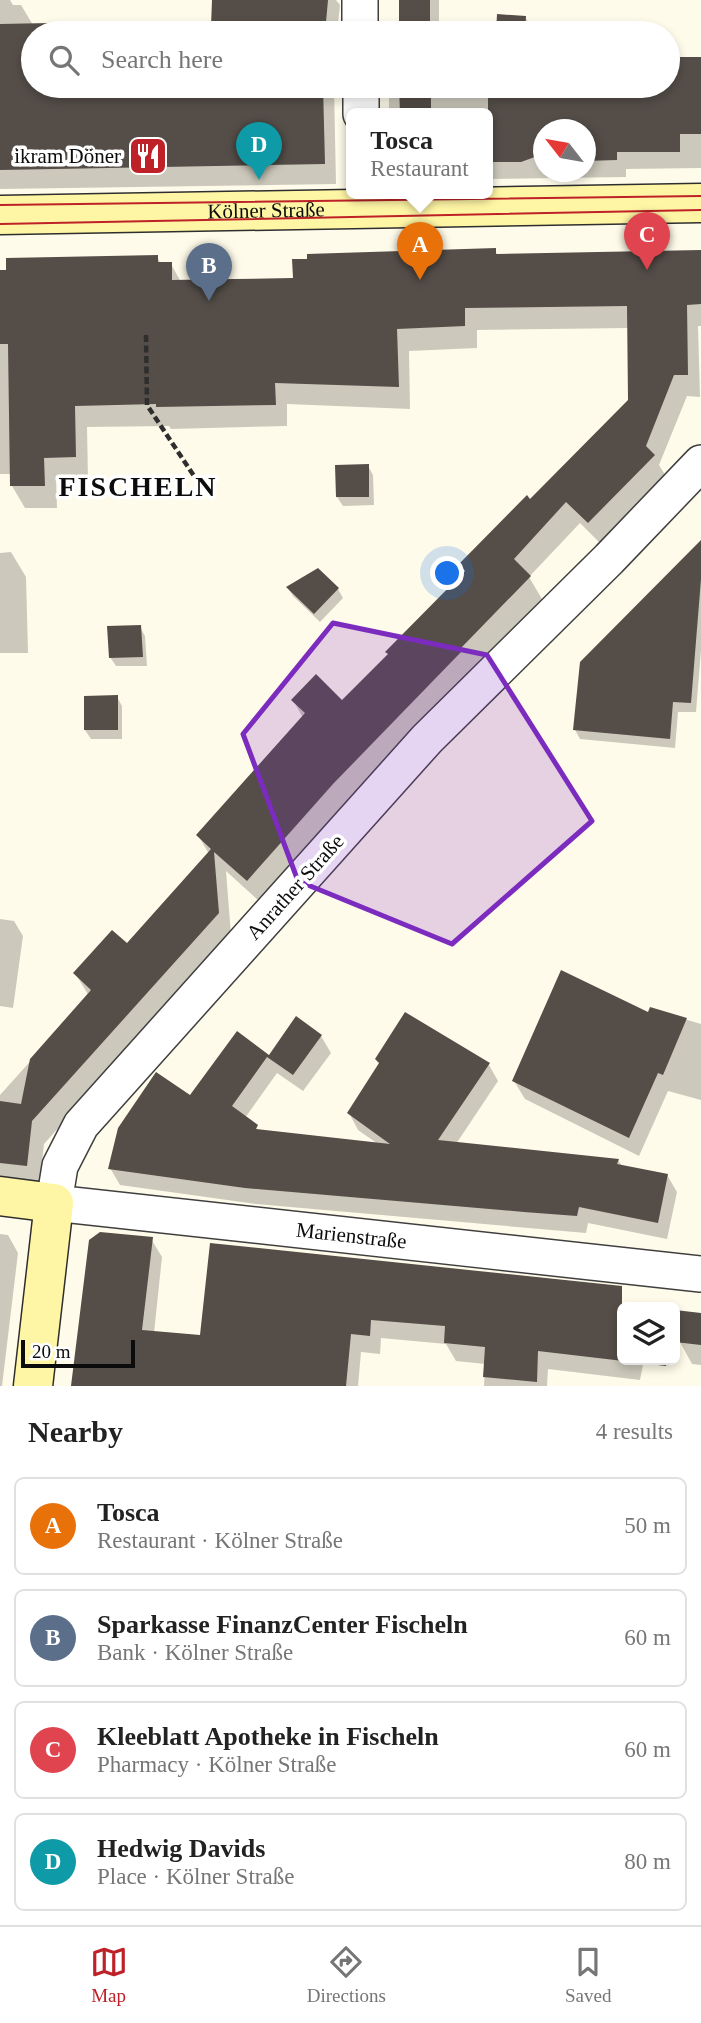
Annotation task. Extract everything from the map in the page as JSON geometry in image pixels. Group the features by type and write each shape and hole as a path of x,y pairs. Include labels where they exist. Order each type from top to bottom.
{"main road":[{"name":"Kölner Straße","path":"0,215 362,201 701,203"},
{"name":"Marienstraße","path":"0,1196 54,1203"},
{"name":"Anrather Straße","path":"33,1386 54,1203"}],"street":[{"path":"360,0 360,21"},
{"name":"Anrather Straße","path":"54,1203 60,1166 81,1125 427,739 609,559 701,463"},
{"name":"Marienstraße","path":"54,1203 701,1274"}],"path":[{"path":"146,335 148,405 198,482"}],"highlighted area":[{"path":"333,623 487,655 592,821 452,944 298,881 243,734"}],"building":[{"path":"212,0 328,0 326,21 211,21"},
{"path":"399,0 430,0 430,21 399,21"},
{"path":"497,14 526,16 526,21 497,21"},
{"path":"0,24 21,24 21,98 323,98 325,164 0,170"},
{"path":"680,57 701,57 701,134 680,134 680,152 617,152 617,160 596,161 596,119 533,119 533,158 521,162 493,162 493,108 488,108 488,98 680,98"},
{"path":"399,98 431,98 431,108 400,108"},
{"path":"496,248 496,254 701,250 701,304 687,305 688,375 674,375 646,446 655,455 588,523 566,502 514,559 531,576 333,784 247,881 214,852 219,913 32,1121 27,1166 0,1163 0,1101 21,1104 30,1059 91,990 73,973 112,930 127,943 211,849 196,835 305,713 291,700 316,674 342,700 465,571 459,564 527,495 530,499 628,400 627,306 465,308 465,326 397,329 399,387 275,383 276,405 75,406 76,457 44,458 45,486 10,486 8,344 0,344 0,270 6,270 6,258 158,255 158,262 172,262 172,280 293,278 292,259 307,259 307,254"},
{"path":"369,464 369,497 336,497 335,465"},
{"path":"701,540 701,579 691,703 673,702 670,739 573,730 580,662"},
{"path":"318,568 339,588 314,614 286,587"},
{"path":"141,625 143,657 109,658 107,626"},
{"path":"118,695 118,730 84,730 84,696"},
{"path":"561,970 648,1012 650,1007 687,1018 663,1075 658,1073 629,1138 512,1081"},
{"path":"405,1012 490,1063 438,1140 619,1159 617,1164 668,1174 658,1223 579,1207 577,1216 524,1212 245,1188 108,1169 118,1128 156,1072 190,1095 237,1031 269,1055 296,1016 322,1035 293,1075 267,1057 232,1106 258,1125 256,1129 390,1144 347,1113 379,1063 375,1059"},
{"path":"100,1232 153,1237 142,1330 200,1335 210,1243 622,1286 622,1302 617,1302 617,1360 538,1351 537,1382 483,1377 485,1347 444,1343 445,1326 371,1320 370,1336 351,1334 346,1386 71,1386 89,1240"},
{"path":"680,1311 701,1313 701,1345 680,1343"}],"tram line":[{"path":"493,199 701,196"},
{"path":"0,205 467,199"},
{"path":"0,224 701,210"}],"place":[{"name":"ikram Döner","path":"148,156"},
{"name":"Hedwig Davids","path":"259,180"},
{"name":"Kleeblatt Apotheke in Fischeln","path":"647,270"},
{"name":"Tosca","path":"420,280"},
{"name":"Sparkasse FinanzCenter Fischeln","path":"209,301"}],"district":[{"name":"FISCHELN","path":"138,486"}]}
